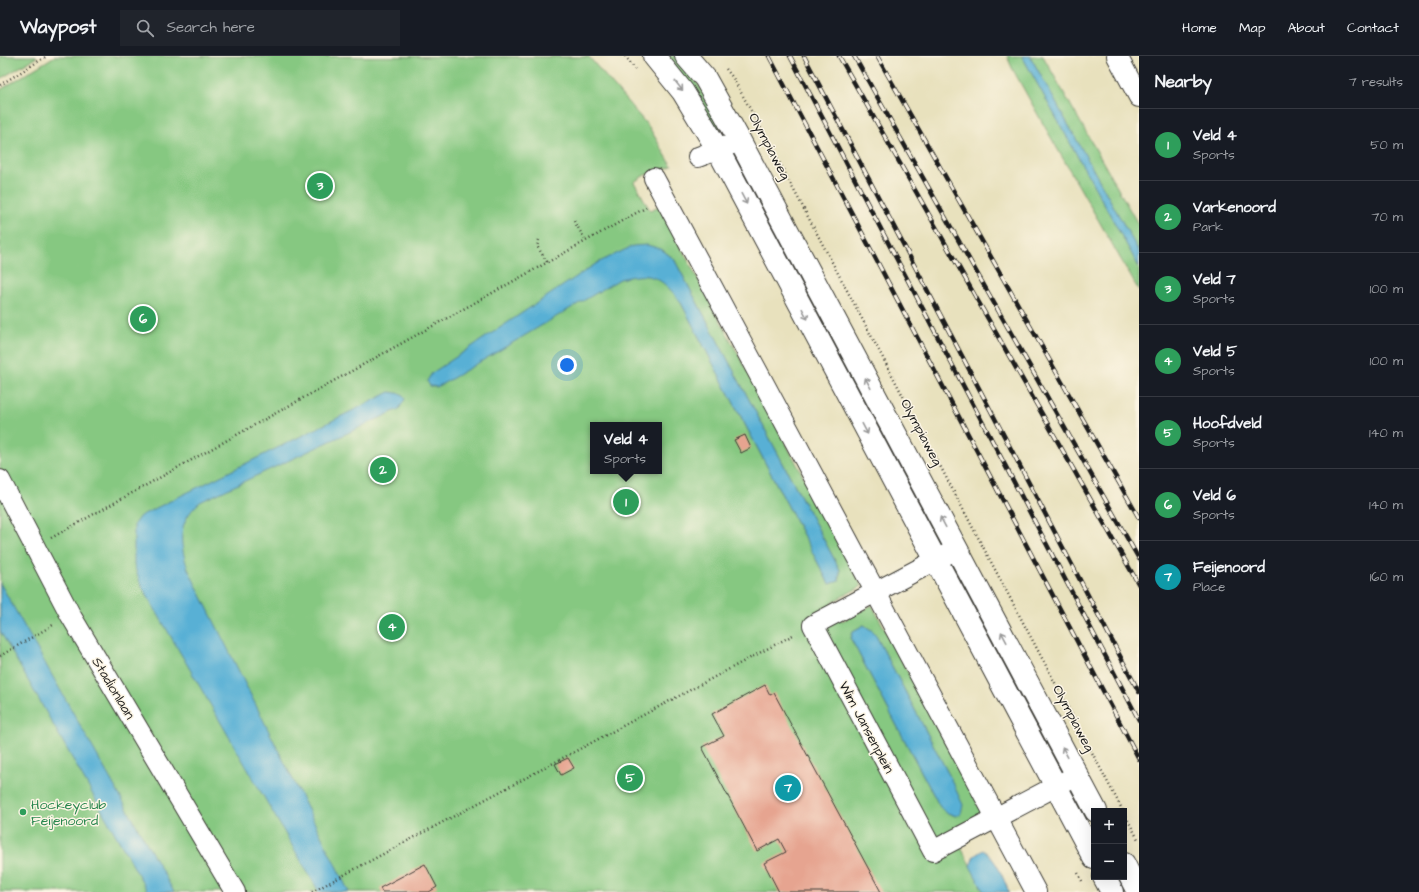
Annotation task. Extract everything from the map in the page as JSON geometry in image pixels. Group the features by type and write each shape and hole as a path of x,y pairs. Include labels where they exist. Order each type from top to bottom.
{"main road":[{"path":"654,56 683,92 718,150 926,565 1056,786 1091,852"},
{"name":"Olympiaweg","path":"686,56 705,78 740,141 1094,808"},
{"path":"1127,870 1138,892"},
{"path":"1106,880 1112,892"}],"street":[{"path":"1117,56 1139,97"},
{"name":"Olympiaweg","path":"698,157 740,141"},
{"path":"654,178 1036,892"},
{"name":"Stadionlaan","path":"0,480 71,616 234,892"},
{"path":"813,625 957,549"},
{"name":"Wim Jansenplein","path":"813,625 933,851 1056,786"},
{"path":"1056,786 1077,775"}],"path":[{"path":"0,85 47,56"},
{"path":"625,56 639,73"},
{"name":"Olympiaweg","path":"725,67 733,78 770,145 1121,808"},
{"path":"35,547 665,197"},
{"path":"574,221 586,241"},
{"path":"538,240 537,246 547,262"},
{"path":"312,892 813,625"},
{"path":"0,656 46,629"},
{"name":"Olympiaweg","path":"1127,819 1139,841"}],"green space":[{"path":"0,56 36,56 37,57 0,79"},
{"path":"55,56 589,57 649,127 672,166 645,175 634,182 650,210 659,206 862,586 832,602 842,621 872,605 983,813 952,830 984,892 0,892 0,90","holes":["661,249 674,259 840,570 840,577 838,581 831,584 828,582 680,301","864,625 874,632 949,775 961,813 956,816 945,812 940,807 851,639 853,631"]},
{"path":"662,56 678,56 714,106 722,129 716,130"},
{"path":"1007,56 1022,56 1139,267 1139,291 1042,122 1012,68"},
{"path":"1030,56 1043,56 1139,226 1139,252"}],"water":[{"path":"1022,56 1030,56 1139,252 1139,267"},
{"path":"647,245 661,249 674,259 840,570 839,581 830,584 828,582 680,301 661,281 648,276 620,279 437,387 430,386 427,381 432,373 597,263 633,246"},
{"path":"390,392 402,394 405,399 399,409 200,502 187,517 182,533 183,550 188,569 349,892 319,892 141,585 134,565 134,524 140,516"},
{"path":"0,583 174,892 148,892 0,631"},
{"path":"864,625 874,632 949,775 963,805 961,813 956,816 945,812 940,807 851,639 853,631"},
{"path":"983,850 996,864 1009,892 984,892 970,866 974,856"}],"building":[{"path":"745,435 751,448 741,453 734,440"},
{"path":"765,685 770,695 774,693 881,892 779,892 764,863 786,852 779,839 757,851 702,747 724,736 712,714"},
{"path":"568,758 574,768 561,775 555,764"},
{"path":"425,864 437,887 429,892 382,892 380,888"}],"railway":[{"path":"769,56 1139,759"},
{"path":"790,56 1139,720"},
{"path":"804,56 1139,692"},
{"path":"839,56 1139,585"},
{"path":"854,56 1139,559"},
{"path":"877,56 1139,518"}],"place":[{"name":"Veld 7","path":"320,186"},
{"name":"Veld 6","path":"143,319"},
{"name":"Varkenoord","path":"383,470"},
{"name":"Veld 4","path":"626,502"},
{"name":"Veld 5","path":"392,627"},
{"name":"Hoofdveld","path":"630,778"},
{"name":"Feijenoord","path":"788,788"},
{"name":"Hockeyclub Feijenoord","path":"23,812"}]}
